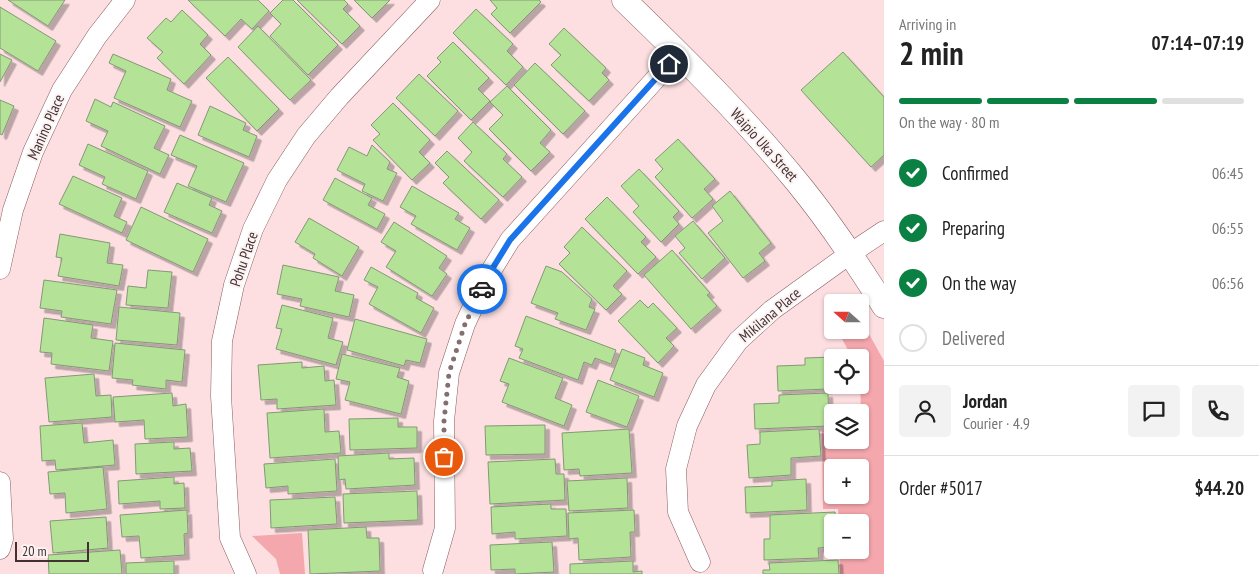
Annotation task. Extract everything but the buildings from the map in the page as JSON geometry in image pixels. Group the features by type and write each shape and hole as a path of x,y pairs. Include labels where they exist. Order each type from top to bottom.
{"street":[{"name":"Manino Place","path":"0,269 13,210 33,152 62,90 97,36 125,0"},
{"name":"Pohu Place","path":"246,574 230,538 221,396 222,341 234,285 253,230 277,180 306,136 339,97 430,0"},
{"name":"Waipio Uka Street","path":"624,0 679,53 743,120 798,182 850,253 884,306"},
{"path":"433,570 445,528 444,421 449,373 465,324 486,279 510,240 679,53"},
{"name":"Mikilana Place","path":"700,562 678,512 676,469 688,426 706,385 738,341 772,310 850,253 884,231"},
{"path":"0,482 3,539 0,548"}],"shaded area":[{"path":"869,334 884,361 884,574 840,574 839,559 869,559 869,514 838,514 838,509 823,509 822,431 824,431 824,449 869,449 869,404 861,404 860,394 869,394 869,349 848,349 842,339 869,339"},
{"path":"302,533 305,574 280,574 276,559 252,536"}],"way so far":[{"path":"444,457 444,421 449,373 465,324 482,289"}],"route":[{"path":"482,289 510,240 669,64"}]}
